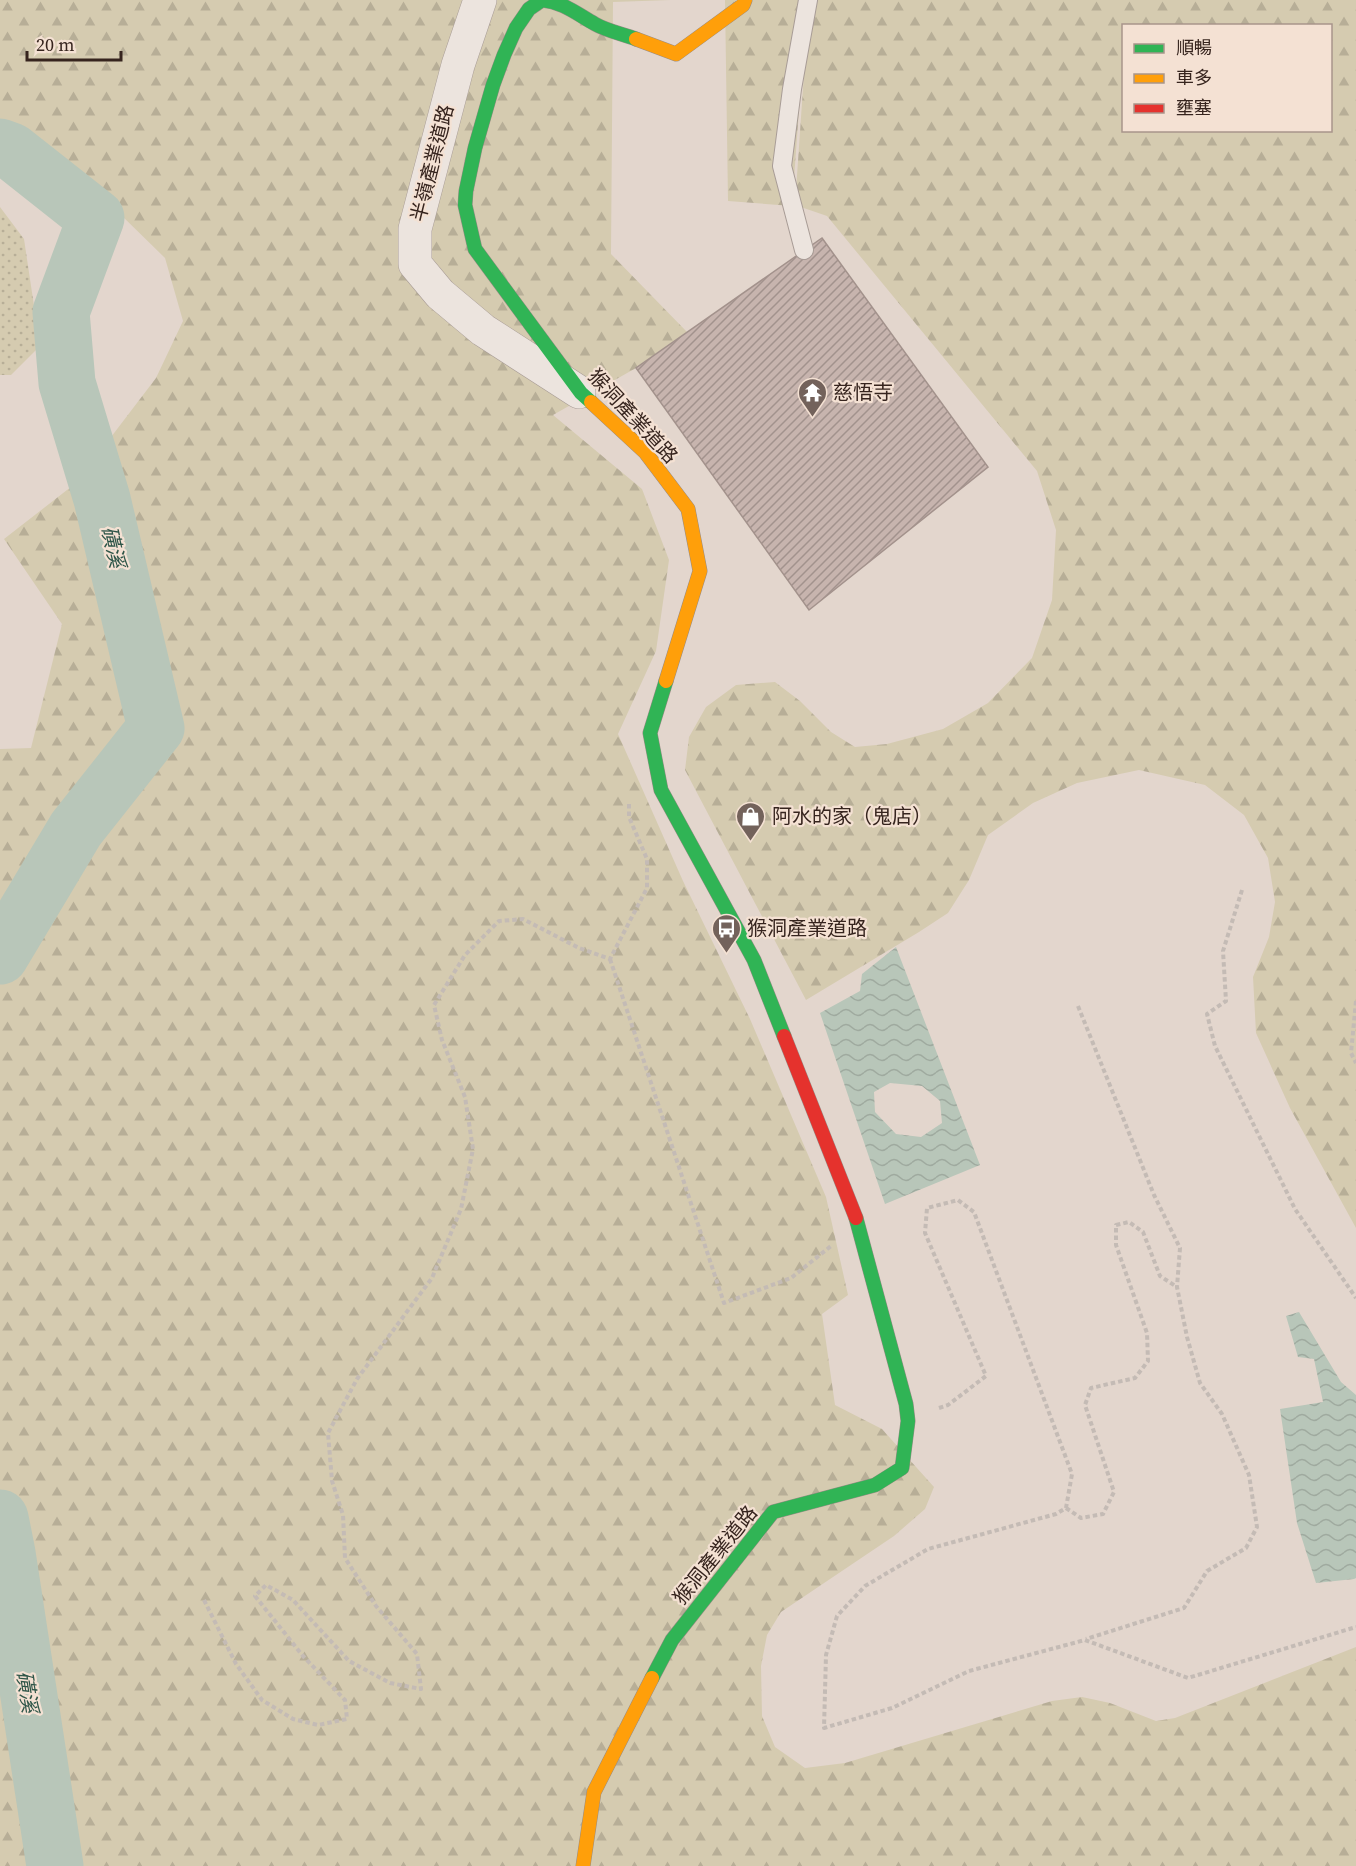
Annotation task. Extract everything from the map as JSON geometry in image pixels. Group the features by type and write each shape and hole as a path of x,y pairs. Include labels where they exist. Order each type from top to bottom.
{"street":[{"name":"半嶺產業道路","path":"480,0 458,65 414,229 416,264 440,294 483,330 581,393"},
{"name":"猴洞產業道路","path":"583,1866 594,1792 672,1640 773,1512 875,1485 902,1468 908,1421 906,1404 858,1224 754,960 661,790 650,733 700,571 688,509 645,452 581,393 475,249 467,221 465,192 488,95 511,38 527,11 540,1 551,0 567,5 597,25 676,54 743,5 746,0"}],"lane":[{"path":"804,250 782,166 792,89 808,0"}],"path":[{"path":"629,798 629,817 647,859 647,888 610,959 724,1303 791,1278 858,1224"},
{"path":"1242,890 1223,951 1226,1001 1207,1014 1215,1046 1295,1209 1356,1298"},
{"path":"204,1600 236,1664 262,1700 293,1719 318,1725 347,1719 345,1700 303,1656 255,1596 266,1585 293,1600 349,1661 390,1683 421,1689 417,1654 376,1606 345,1558 343,1515 332,1481 328,1433 357,1379 432,1278 461,1209 473,1149 465,1097 442,1040 434,1005 465,955 500,921 523,919 579,948 610,959"},
{"path":"1356,1001 1351,1053 1356,1063"},
{"path":"1066,1508 1056,1514 928,1549 866,1586 837,1616 826,1655 824,1728 892,1708 969,1671 1085,1640 1184,1608 1207,1571 1246,1548 1257,1527 1249,1475 1222,1414 1200,1383 1187,1336 1177,1287 1180,1248 1154,1195 1078,1006"},
{"path":"908,1421 948,1405 986,1376 925,1233 927,1208 958,1200 974,1212 1071,1474 1066,1508"},
{"path":"1066,1508 1081,1518 1103,1514 1114,1492 1085,1405 1090,1388 1135,1378 1148,1361 1147,1334 1116,1245 1116,1226 1130,1222 1143,1232 1160,1276 1177,1287"},
{"path":"1085,1640 1188,1678 1356,1627"}],"green space":[{"path":"0,0 671,0 613,2 611,254 687,332 636,368 553,415 642,489 669,560 656,651 618,734 683,881 750,1019 826,1197 848,1295 822,1314 835,1405 882,1429 934,1487 925,1509 894,1536 781,1612 767,1635 761,1666 762,1716 775,1747 805,1768 845,1763 1052,1701 1082,1697 1110,1703 1156,1721 1175,1718 1356,1647 1356,1866 0,1866 0,749 31,748 62,624 4,539 76,483 156,378 183,321 165,258 120,214 66,174 0,143"},
{"path":"725,0 807,0 792,206 728,201"},
{"path":"809,0 1356,0 1356,1228 1290,1108 1256,1033 1253,977 1269,937 1275,902 1268,858 1244,815 1205,785 1139,770 1077,783 1033,803 988,835 969,880 948,913 806,1000 685,770 689,737 706,707 736,685 775,682 800,701 831,732 855,747 887,744 943,729 988,703 1032,658 1052,600 1056,530 1037,471 827,216 795,205"},
{"path":"0,207 24,239 40,346 11,375 0,375"}],"water":[{"path":"896,947 980,1165 885,1204 820,1013 860,991 862,974","holes":["890,1083 922,1086 940,1101 942,1123 921,1137 896,1134 875,1112 874,1092"]},
{"path":"1299,1312 1341,1382 1356,1395 1356,1578 1354,1579 1316,1583 1297,1523 1280,1409 1323,1402 1314,1359 1298,1357 1286,1316"}],"building":[{"name":"慈悟寺","path":"822,238 988,467 809,610 636,368"}],"waterway":[{"name":"磺溪","path":"0,147 11,151 96,218 61,312 67,383 102,499 156,728 76,829 0,956"},
{"name":"磺溪","path":"0,1518 55,1866"}],"traffic: fast":[{"path":"591,402 581,393 475,249 465,205 466,191 475,148 493,85 516,28 529,9 542,0 550,1 610,31 636,39"},
{"path":"666,681 650,733 661,790 754,960 784,1036"},
{"path":"652,1678 672,1640 773,1512 875,1485 902,1468 908,1421 906,1404 856,1218"}],"traffic: slow":[{"path":"636,39 676,54 743,5 745,0"},
{"path":"591,402 645,452 688,509 700,571 666,681"},
{"path":"583,1866 594,1792 652,1678"}],"traffic: jam":[{"path":"784,1036 856,1218"}],"place":[{"name":"慈悟寺","path":"812,418"},
{"name":"阿水的家（鬼店）","path":"751,842"},
{"name":"猴洞產業道路","path":"726,954"}]}
